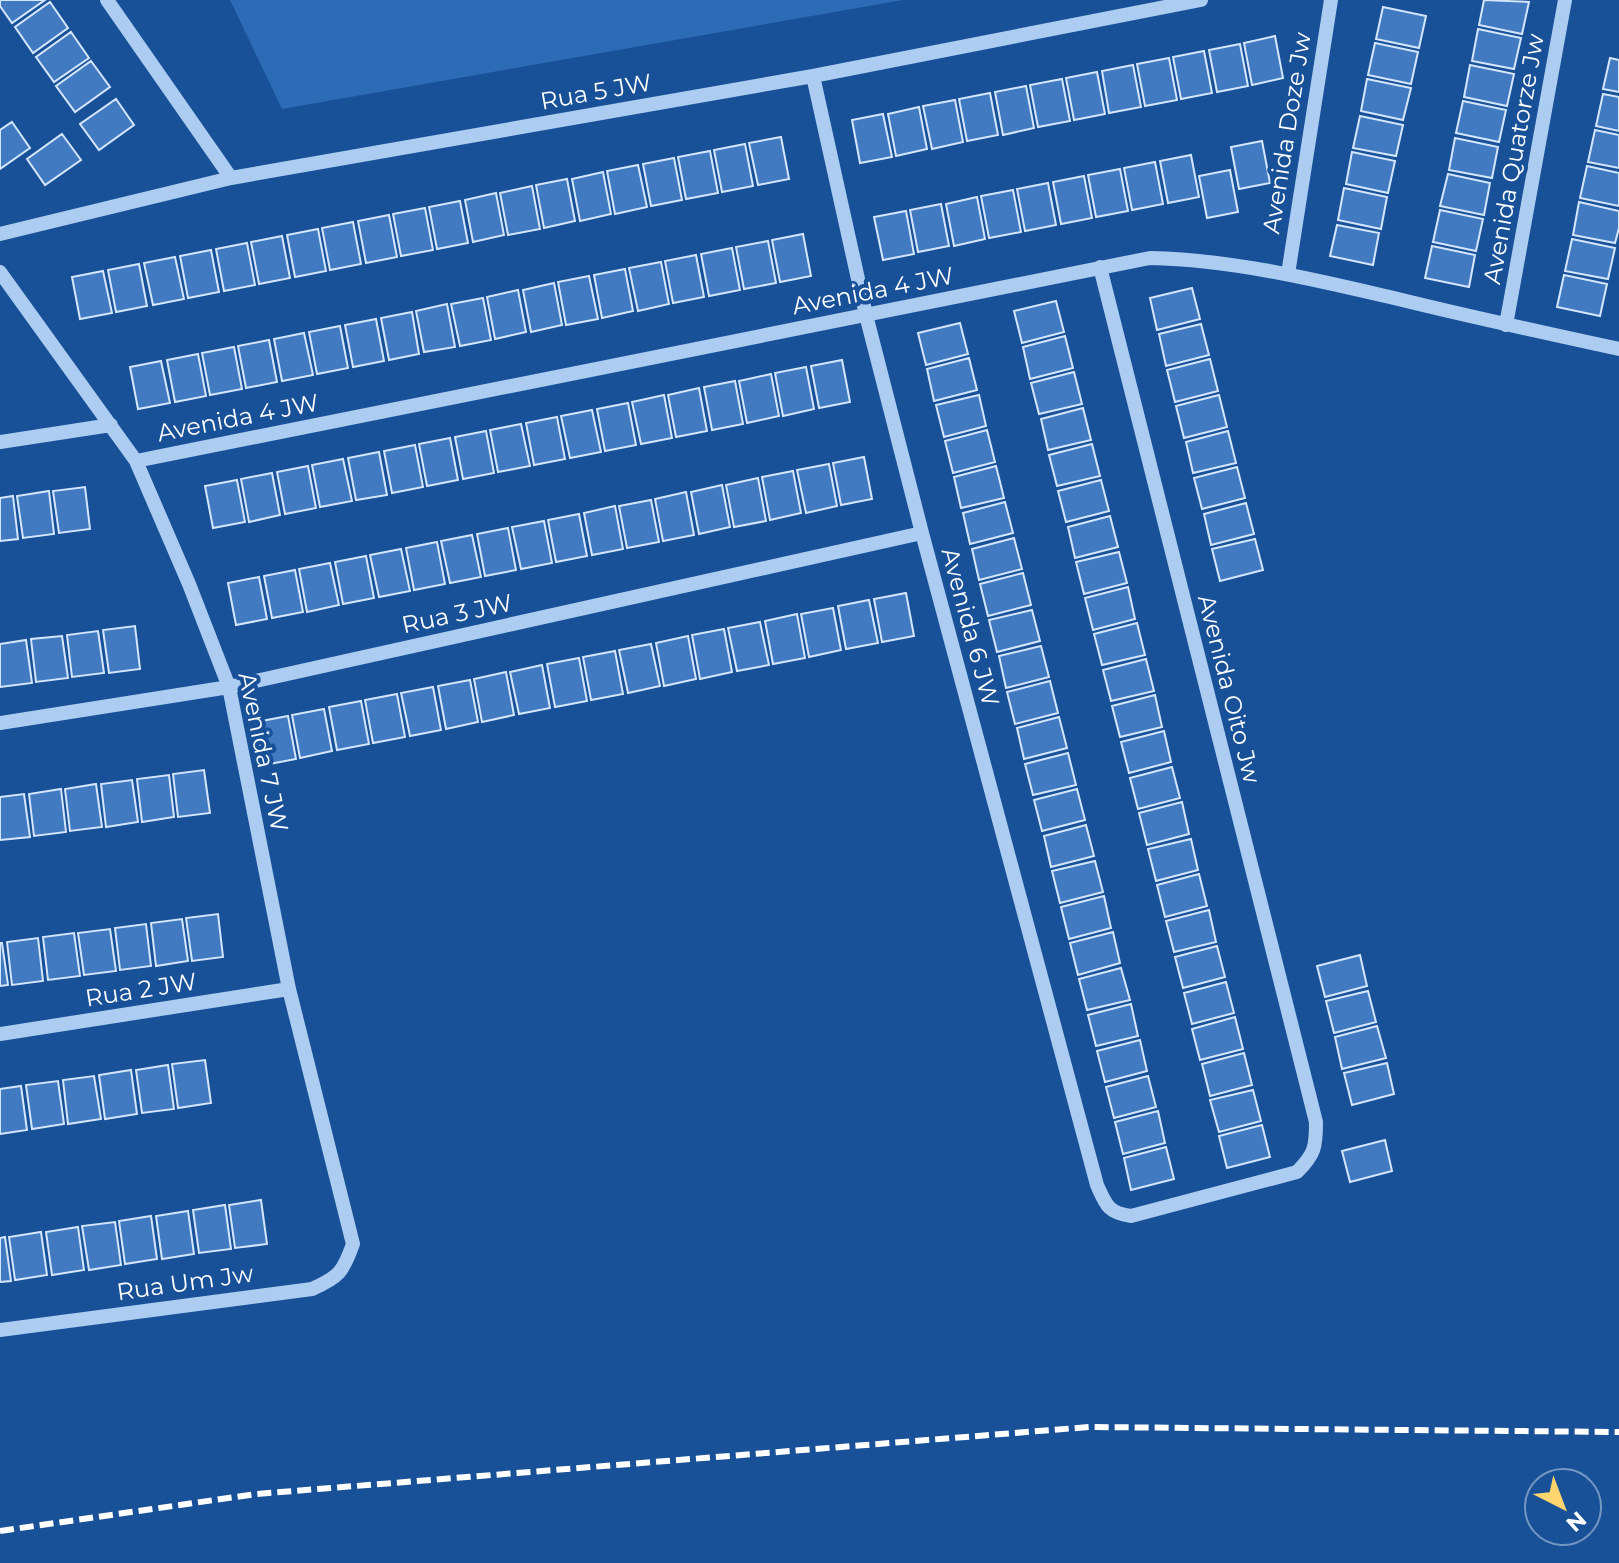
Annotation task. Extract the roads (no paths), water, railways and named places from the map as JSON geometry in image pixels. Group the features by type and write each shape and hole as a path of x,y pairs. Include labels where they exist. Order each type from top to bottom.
{"street":[{"path":"107,0 231,178"},
{"name":"Rua 5 JW","path":"0,234 231,178 813,76 1201,0"},
{"name":"Avenida Doze Jw","path":"1288,274 1331,0"},
{"name":"Avenida Quatorze Jw","path":"1506,325 1565,0"},
{"name":"Avenida 6 JW","path":"813,76 866,315 1097,1185"},
{"name":"Avenida 4 JW","path":"136,461 1150,258 1193,259 1288,274 1619,349"},
{"name":"Avenida Oito Jw","path":"1097,1185 1106,1204 1117,1214 1131,1216 1297,1172 1310,1159 1316,1146 1316,1122 1100,267"},
{"name":"Avenida 7 JW","path":"0,272 136,461 229,687 289,989 353,1244"},
{"path":"0,442 111,425"},
{"name":"Rua 3 JW","path":"0,723 229,687 922,533"},
{"name":"Rua 2 JW","path":"0,1034 289,989"},
{"name":"Rua Um Jw","path":"0,1330 312,1289 330,1281 345,1268 353,1244"}],"railway":[{"path":"0,1531 256,1494 1089,1427 1619,1432"}]}
